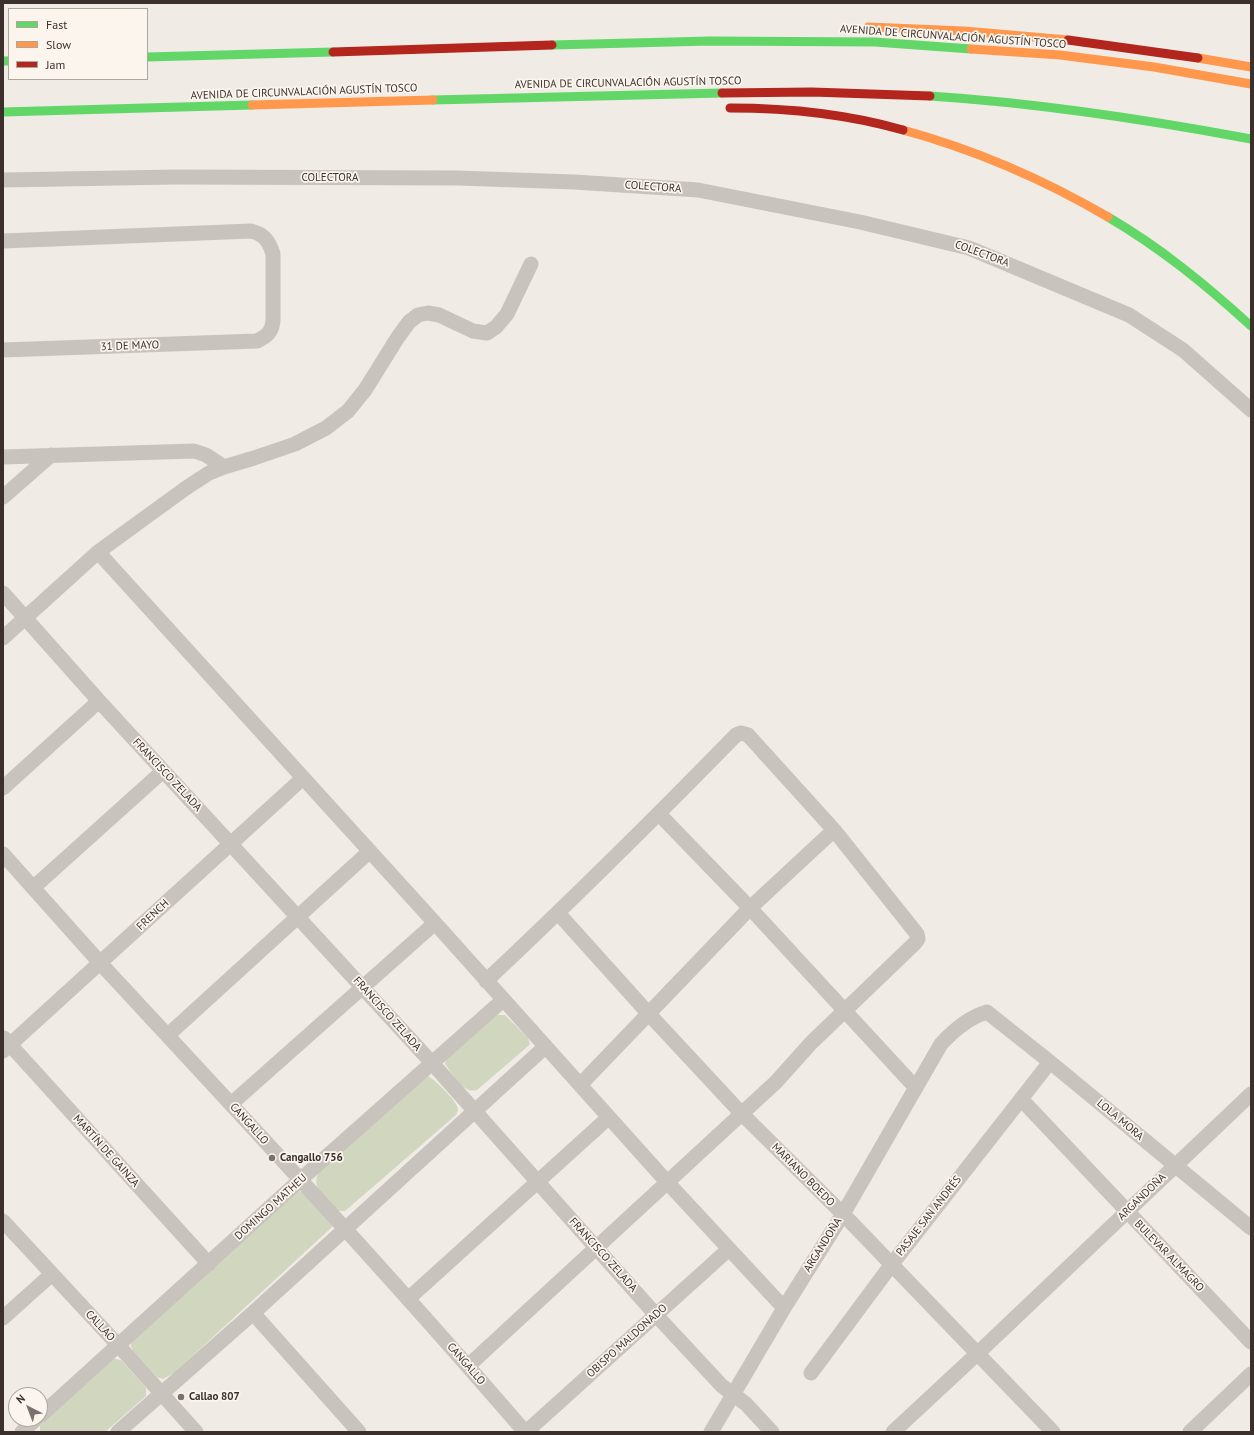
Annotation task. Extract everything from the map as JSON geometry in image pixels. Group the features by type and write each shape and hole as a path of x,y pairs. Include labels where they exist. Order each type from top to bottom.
{"highway":[{"path":"862,27 942,30 1060,39 1190,56 1251,67"},
{"path":"710,41 769,32"},
{"name":"AVENIDA DE CIRCUNVALACIÓN AGUSTÍN TOSCO","path":"148,57 710,41 874,42 1060,55 1154,67 1251,84"},
{"name":"AVENIDA DE CIRCUNVALACIÓN AGUSTÍN TOSCO","path":"3,112 785,92 882,94 976,99 1068,109 1160,122 1251,139"},
{"path":"486,99 544,107"},
{"path":"721,108 785,109 856,119 947,143 1006,165 1067,193 1118,222 1168,255 1251,326"}],"street":[{"path":"1190,56 1251,60"},
{"name":"COLECTORA","path":"3,180 176,177 458,178 574,182 698,190 860,222 969,248 1129,315 1183,350 1251,410"},
{"name":"31 DE MAYO","path":"3,241 251,231 260,233 265,238 273,254 272,328 266,337 257,341 3,350"},
{"path":"3,638 98,552 186,488 209,473 295,444 326,428 348,411 369,384 398,337 409,322 418,315 428,313 439,316 473,331 487,333 496,327 507,314 531,264"},
{"path":"3,457 194,451 206,455 224,467"},
{"path":"3,497 51,455"},
{"path":"98,552 435,923 608,1118 784,1308"},
{"name":"FRANCISCO ZELADA","path":"3,593 99,701 432,1063 656,1315 722,1386 746,1404 772,1432"},
{"path":"3,788 99,701"},
{"path":"468,1366 776,1082 811,1043 918,939 917,934 834,830 748,735 741,733 736,735 659,814 486,981"},
{"path":"34,888 163,771"},
{"name":"FRENCH","path":"5,1045 101,963 303,778"},
{"path":"659,814 750,908 916,1088"},
{"path":"580,1085 750,908 834,830"},
{"path":"168,1035 370,851"},
{"name":"CANGALLO","path":"3,854 345,1229 525,1432"},
{"name":"MARIANO BOEDO","path":"558,913 742,1114 892,1264 1053,1432"},
{"path":"231,1104 435,923"},
{"name":"DOMINGO MATHEU","path":"48,1409 300,1180 503,1000"},
{"name":"ARGANDOÑA","path":"711,1432 784,1308 843,1214 941,1044 954,1030 978,1015 988,1012"},
{"name":"LOLA MORA","path":"988,1012 1251,1228"},
{"name":"MARTÍN DE GAINZA","path":"5,1045 208,1264"},
{"path":"118,1432 253,1314 545,1047"},
{"name":"PASAJE SAN ANDRÉS","path":"812,1373 892,1264 1050,1062"},
{"name":"ARGANDOÑA","path":"893,1432 1251,1094"},
{"name":"BULEVAR ALMAGRO","path":"1021,1099 1251,1342"},
{"path":"408,1299 608,1118"},
{"name":"CALLAO","path":"3,1221 162,1393 196,1432"},
{"name":"OBISPO MALDONADO","path":"525,1432 729,1249"},
{"path":"3,1318 52,1274"},
{"path":"253,1314 359,1432"},
{"path":"1190,1432 1251,1374"}],"green space":[{"path":"497,1015 505,1015 528,1038 530,1044 477,1090 472,1091 464,1087 453,1075 445,1064 446,1056"},
{"path":"428,1076 450,1096 457,1105 458,1111 456,1115 345,1211 337,1211 320,1193 316,1183 319,1171"},
{"path":"299,1191 303,1193 331,1222 332,1227 174,1373 163,1379 157,1377 133,1351 131,1346 132,1340 293,1192"},
{"path":"110,1358 121,1360 146,1388 146,1396 105,1432 40,1432 40,1427 48,1427 48,1418"}],"traffic: fast":[{"path":"552,45 710,41 875,42 971,49"},
{"path":"148,57 333,52"},
{"path":"3,61 8,61"},
{"path":"433,100 722,93"},
{"path":"930,96 1051,107 1251,139"},
{"path":"3,112 252,105"},
{"path":"1108,217 1165,254 1251,326"}],"traffic: slow":[{"path":"868,27 964,31 1068,40"},
{"path":"971,49 1060,55 1154,67 1251,84"},
{"path":"1198,58 1251,67"},
{"path":"252,105 433,100"},
{"path":"903,130 983,156 1059,190 1108,217"}],"traffic: jam":[{"path":"1068,40 1198,58"},
{"path":"333,52 552,45"},
{"path":"722,93 812,92 930,96"},
{"path":"730,108 774,109 818,113 882,124 903,130"}],"place":[{"name":"Cangallo 756","path":"272,1158"},
{"name":"Callao 807","path":"181,1397"}]}
